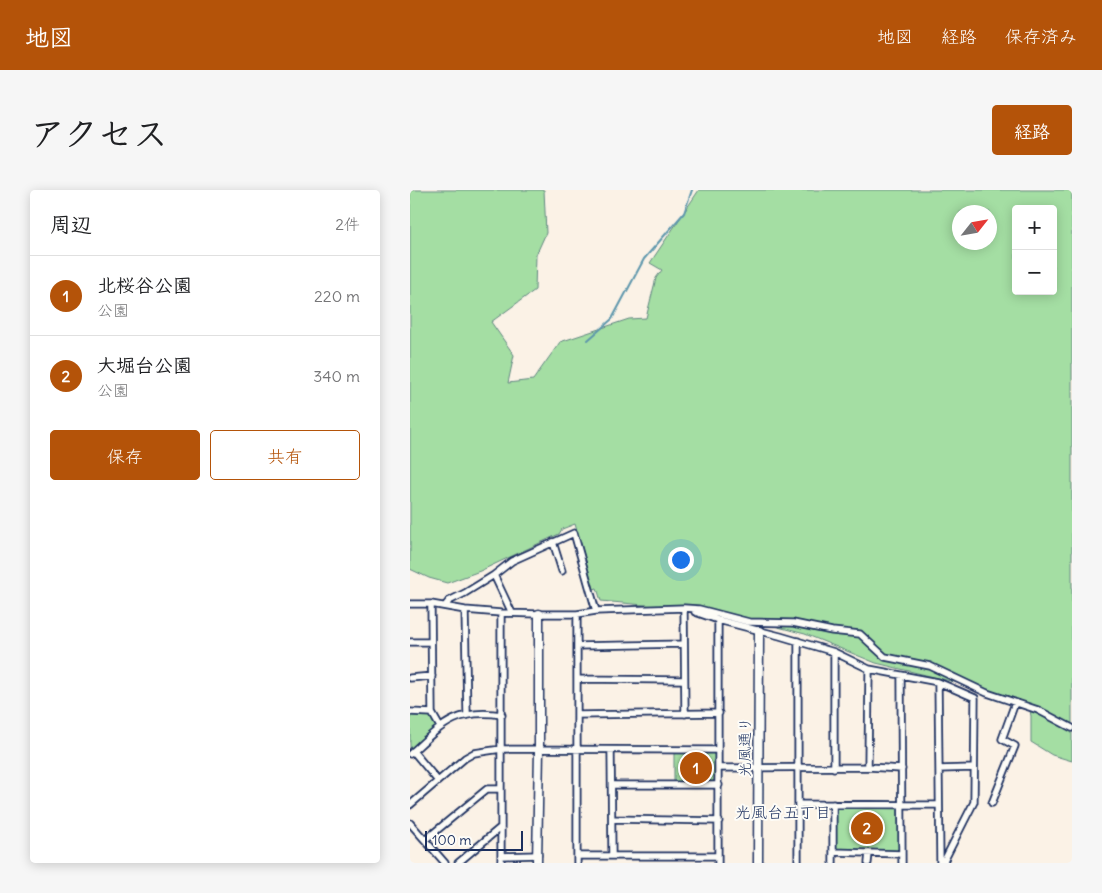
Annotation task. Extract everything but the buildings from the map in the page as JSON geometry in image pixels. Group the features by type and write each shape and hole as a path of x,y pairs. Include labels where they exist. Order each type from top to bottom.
{"street":[{"path":"445,606 449,601 465,594 512,561 574,533 596,611"},
{"path":"553,542 562,571"},
{"path":"494,575 512,613"},
{"path":"410,604 431,604 465,610 501,613 539,614 577,614 596,611 684,608 699,609 749,622 793,623 832,631 860,634 885,657 930,666 987,693 1038,710 1072,728"},
{"path":"431,604 432,713 440,727"},
{"path":"684,608 718,620 834,652 869,669 938,682 975,698 974,802 941,863"},
{"path":"684,608 685,714"},
{"path":"465,610 467,714"},
{"path":"501,613 501,860 538,859 539,614"},
{"path":"577,614 577,860 612,856 718,856"},
{"path":"718,620 718,863"},
{"name":"光風通り","path":"758,863 759,631"},
{"path":"798,641 798,863"},
{"path":"410,642 432,642"},
{"path":"577,646 684,644"},
{"path":"834,652 834,768"},
{"path":"868,768 869,669"},
{"path":"410,678 432,676"},
{"path":"902,676 902,863"},
{"path":"577,679 684,680"},
{"path":"938,682 941,863"},
{"path":"992,803 1015,746 1002,739 1015,703"},
{"path":"410,712 432,713"},
{"path":"438,781 412,753 440,727 453,719 467,714 484,712 502,715"},
{"path":"577,715 718,714"},
{"path":"410,806 465,758 474,753 502,749 718,750"},
{"path":"611,750 612,856"},
{"path":"718,768 902,769"},
{"path":"939,769 973,768"},
{"path":"612,785 718,785"},
{"path":"425,840 487,789 501,789"},
{"path":"798,804 939,805"},
{"path":"832,863 833,804"},
{"path":"612,819 718,822"},
{"path":"410,823 445,863"},
{"path":"458,863 501,827"},
{"path":"833,852 902,854"},
{"path":"868,853 868,863"}],"green space":[{"path":"410,190 544,190 546,233 536,255 535,290 491,322 514,355 508,383 533,380 560,342 629,319 646,318 656,278 662,270 650,263 699,190 1072,190 1072,761 1052,755 1031,742 1029,705 992,691 876,663 805,634 720,612 601,601 597,588 594,589 575,524 562,529 559,534 480,571 447,583 429,578 410,569"},
{"path":"410,712 432,713 440,727 410,754"},
{"path":"674,750 718,750 719,785 674,785"},
{"path":"833,804 902,805 902,854 833,852"}],"waterway":[{"path":"588,340 612,319 644,259 684,213 692,190"}],"place":[{"name":"北桜谷公園","path":"696,768"},
{"name":"大堀台公園","path":"867,828"}],"district":[{"name":"光風台五丁目","path":"783,812"}]}
